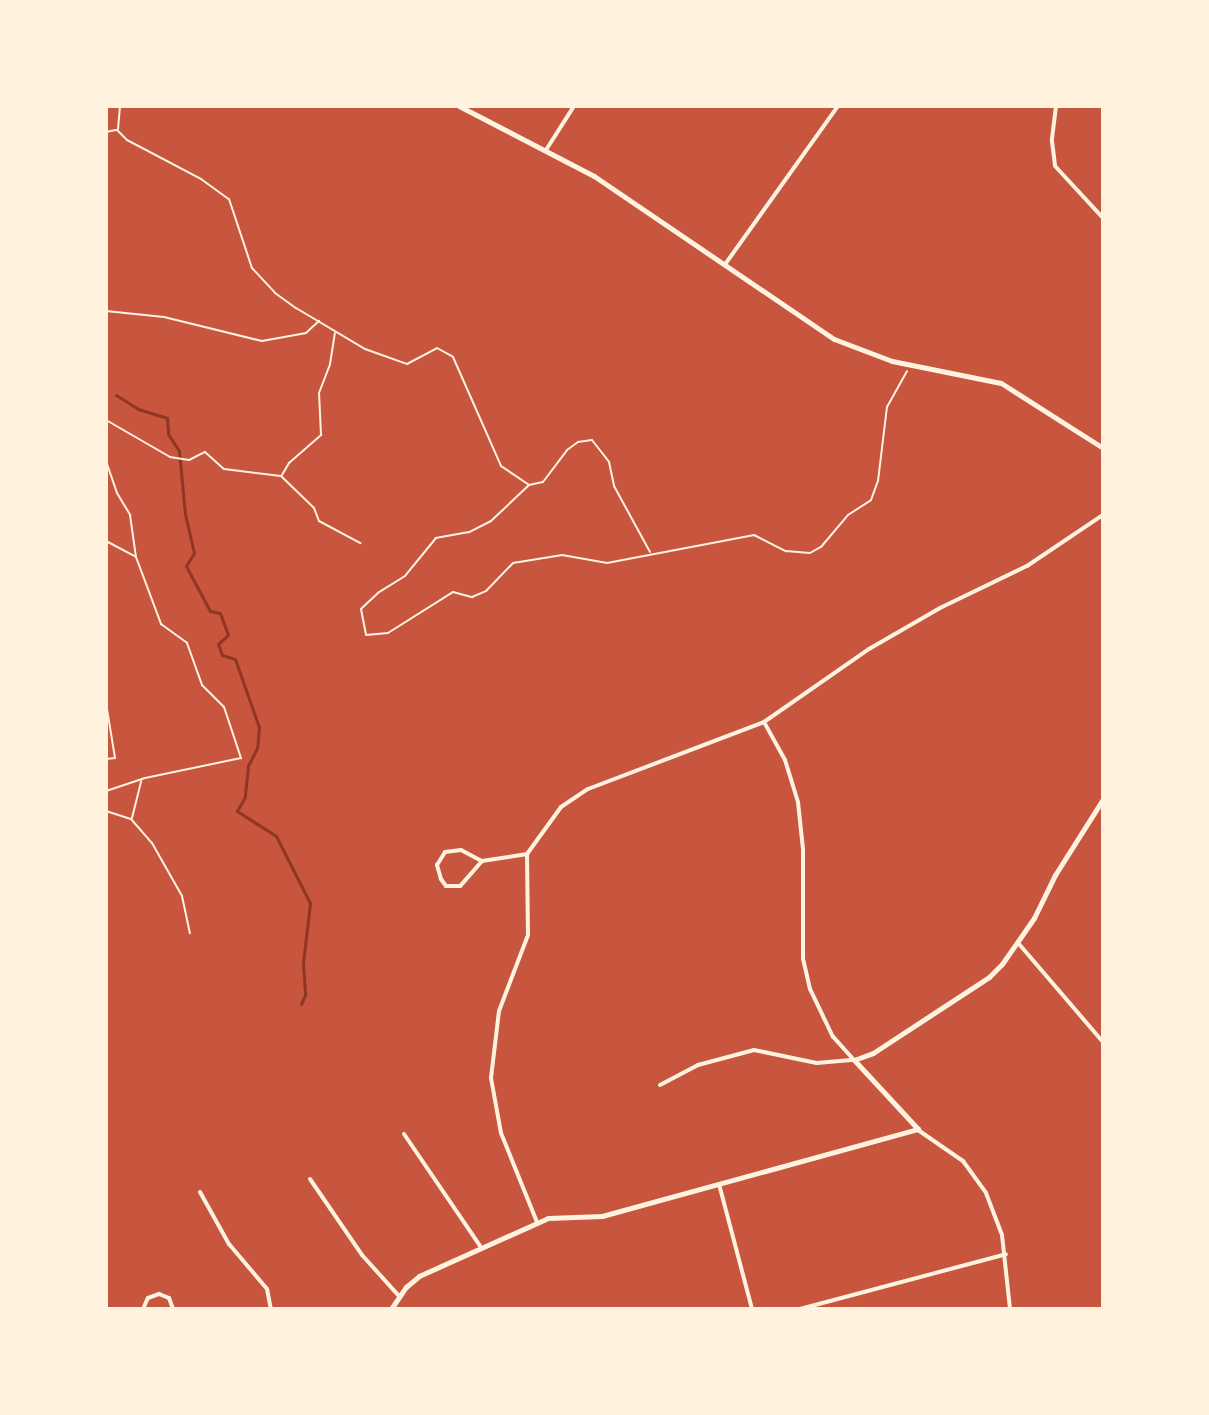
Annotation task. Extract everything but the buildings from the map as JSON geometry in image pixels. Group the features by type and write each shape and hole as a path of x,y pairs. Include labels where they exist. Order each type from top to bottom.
{"street":[{"path":"459,106 498,129 594,176 834,339 874,356 996,381 1103,448"},
{"path":"546,150 574,106"},
{"path":"726,263 838,106"},
{"path":"1056,106 1052,141 1055,166 1103,218"},
{"path":"537,1222 501,1133 491,1078 499,1011 528,935 527,854 561,807 588,789 764,722 869,649 940,608 1027,566 1103,515"},
{"path":"764,722 776,738 798,802 803,849 803,959 810,989 833,1037 918,1129 951,1151 973,1173 996,1216 1006,1254 1010,1309"},
{"path":"660,1085 698,1065 754,1050 817,1063 854,1060 873,1053 989,977 1019,944 1055,875 1103,799"},
{"path":"482,861 460,886 446,886 438,872 441,856 452,850 461,850 482,861 527,854"},
{"path":"1019,944 1103,1042"},
{"path":"391,1309 419,1276 548,1218 602,1216 918,1129"},
{"path":"404,1134 480,1246"},
{"path":"310,1179 362,1255 399,1296"},
{"path":"719,1183 752,1309"},
{"path":"200,1192 207,1210 229,1244 267,1289 271,1309"},
{"path":"800,1309 1006,1254"},
{"path":"143,1309 148,1298 159,1294 169,1298 173,1309"}],"lane":[{"path":"106,703 115,758 106,759"}],"path":[{"path":"117,130 120,106"},
{"path":"106,132 117,130"},
{"path":"117,130 127,140 201,179 229,199 252,268 275,293 365,349 407,364 437,348 453,357 501,466 529,485"},
{"path":"106,311 164,317 262,341 306,333 320,320"},
{"path":"281,476 289,463 321,435 319,393 330,364 335,332"},
{"path":"651,553 614,486 609,462 592,440 578,442 567,450 543,482 529,485 491,521 469,532 436,538 405,576 361,609 366,635 388,633 434,608 453,592 472,597 486,591 513,563 562,555 607,563 754,535 786,551 810,553 821,547 848,515 871,500 878,481 887,407 894,388 911,365"},
{"path":"106,420 176,458 189,460 205,452 224,469 281,476 314,508 319,521 360,543"},
{"path":"106,461 117,493 130,515 136,557 161,624 187,643 202,685 224,707 241,758 141,779 106,791"},
{"path":"106,541 136,557"},
{"path":"131,819 141,779"},
{"path":"106,811 131,819 152,843 182,896 190,933"}],"waterway":[{"path":"116,395 138,409 167,418 168,434 179,451 185,514 194,553 186,566 210,611 220,613 228,635 218,644 222,655 235,659 259,727 257,748 248,766 245,797 237,811 276,836 310,903 303,963 305,995 301,1004"}]}
